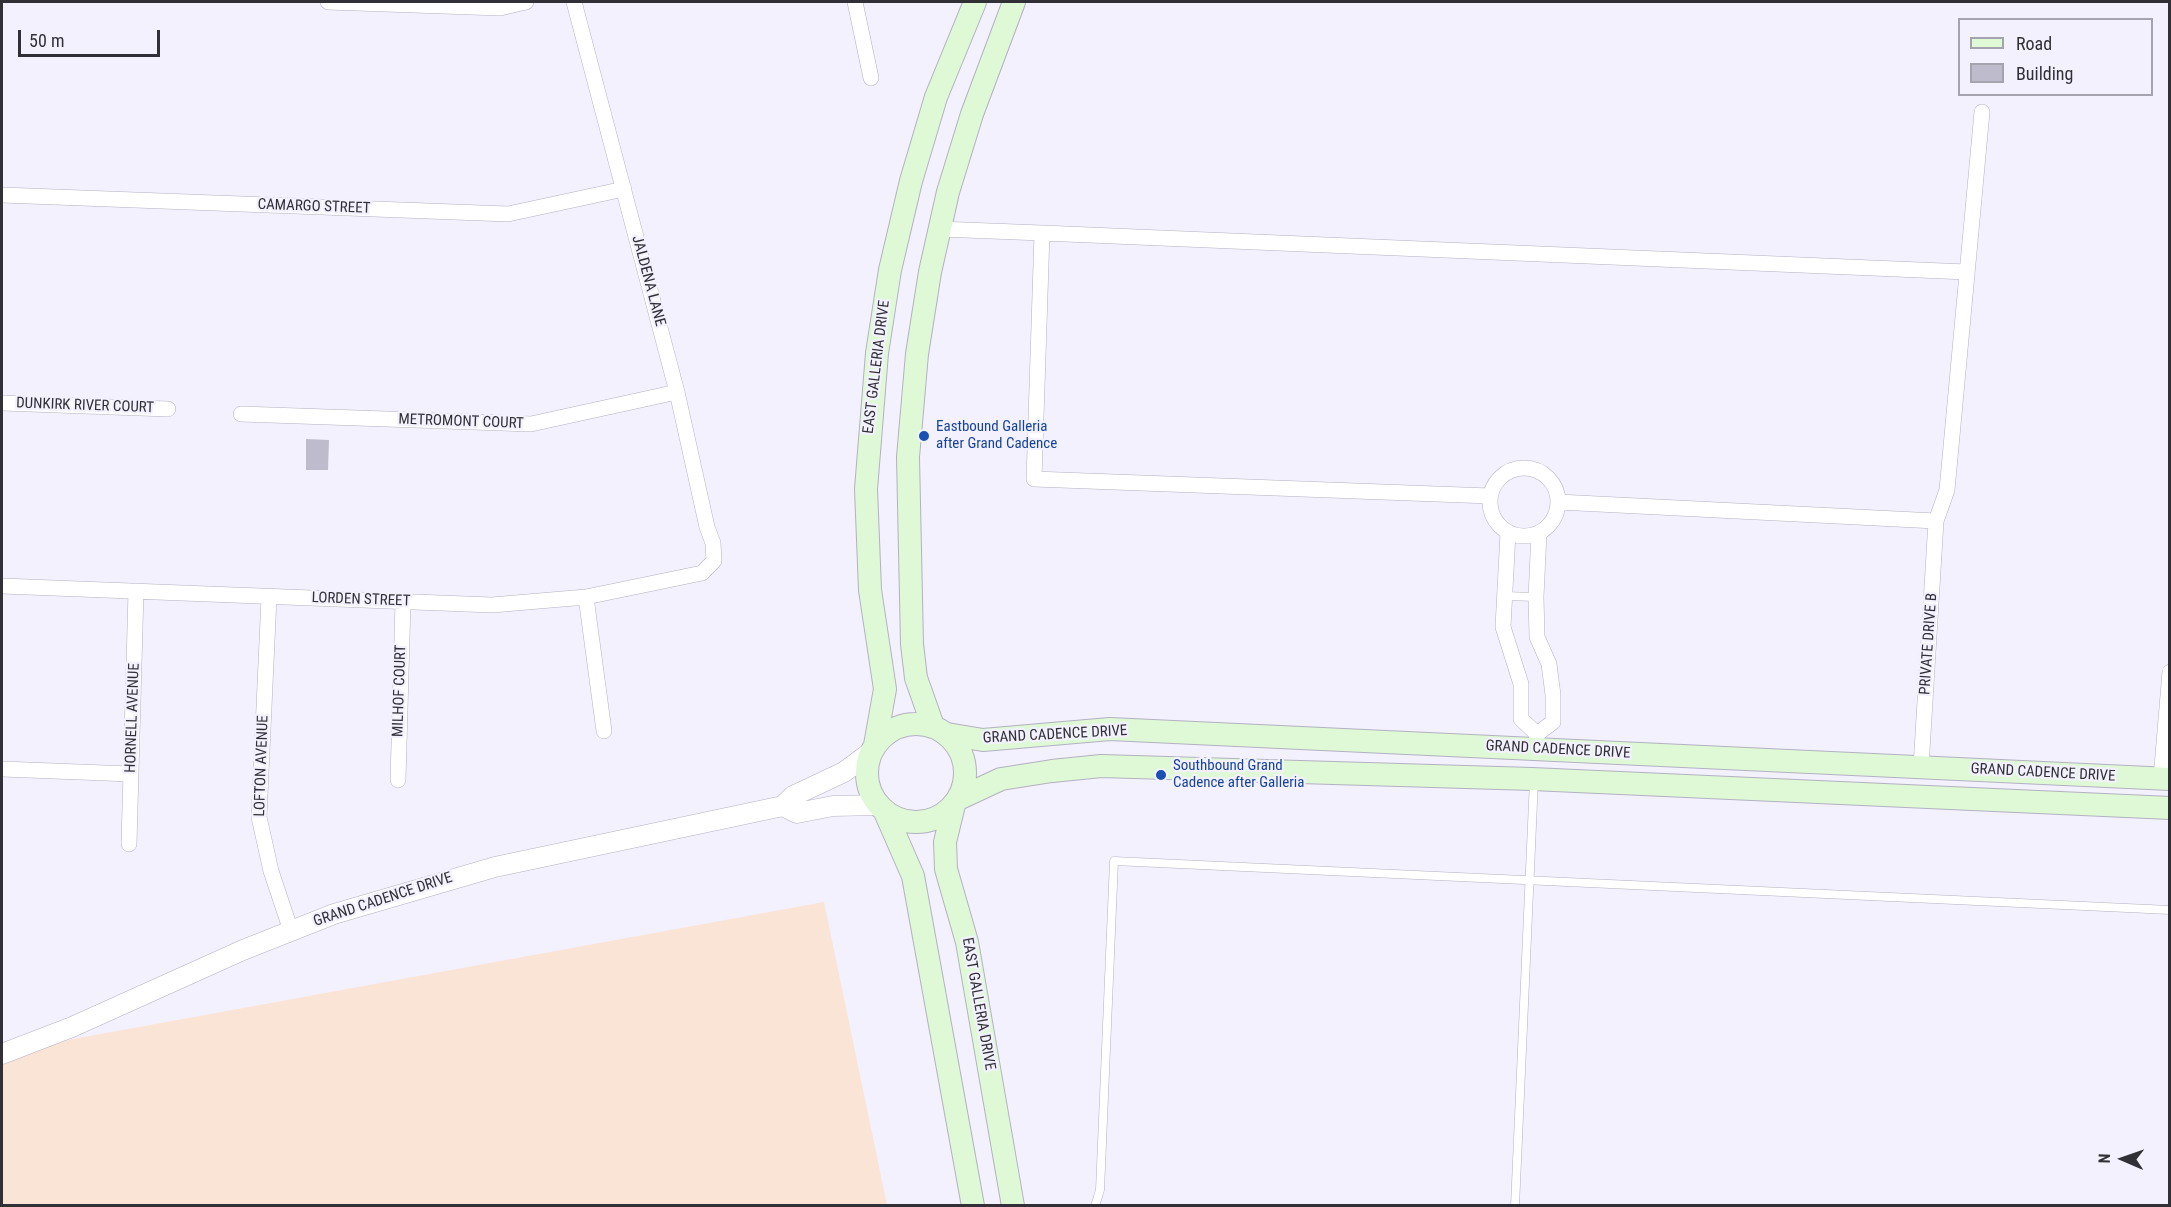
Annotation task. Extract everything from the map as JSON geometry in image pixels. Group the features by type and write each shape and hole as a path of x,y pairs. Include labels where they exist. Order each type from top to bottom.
{"main road":[{"name":"EAST GALLERIA DRIVE","path":"873,749 885,689 870,590 866,489 877,353 890,270 910,181 936,97 975,2"},
{"path":"882,808 898,819 913,822 928,821 942,815 956,802 966,771 963,757 940,730 914,664 908,498 916,354 939,229 972,114 1014,2"},
{"path":"940,730 917,723 901,726 886,733 873,749 867,766 867,780 871,793 882,808 913,876 973,1206"},
{"name":"GRAND CADENCE DRIVE","path":"940,730 982,740 1110,729 1536,742 1921,767 2165,779"},
{"path":"1534,779 1536,742"},
{"name":"GRAND CADENCE DRIVE","path":"956,802 1001,779 1101,766 1534,779 2169,808"},
{"name":"EAST GALLERIA DRIVE","path":"956,802 945,842 946,869 967,942 1013,1206"}],"street":[{"path":"328,2 500,8 526,2"},
{"name":"JALDENA LANE","path":"574,2 677,392 707,527 713,543 714,561"},
{"path":"855,2 871,78"},
{"name":"PRIVATE DRIVE B","path":"1921,767 1936,520 1947,490 1982,112"},
{"name":"CAMARGO STREET","path":"2,195 508,214 624,189"},
{"path":"939,229 1967,272"},
{"path":"1042,233 1034,479 1490,496"},
{"name":"METROMONT COURT","path":"241,414 531,424 677,392"},
{"name":"DUNKIRK RIVER COURT","path":"2,403 168,409"},
{"path":"1524,467 1546,474 1554,484 1558,502 1555,519 1539,533 1529,536 1508,533 1493,518 1490,496 1502,475 1512,469 1524,467"},
{"path":"1558,502 1936,520"},
{"path":"1508,533 1503,627 1521,684 1521,719 1536,742 1552,722 1554,695 1549,664 1537,637 1539,533"},
{"name":"LORDEN STREET","path":"2,586 492,605 586,597 702,573 714,561"},
{"name":"HORNELL AVENUE","path":"129,844 136,591"},
{"name":"LOFTON AVENUE","path":"269,597 259,817 271,871 291,931"},
{"path":"586,597 604,731"},
{"name":"MILHOF COURT","path":"398,780 403,602"},
{"path":"2165,779 2169,672"},
{"name":"GRAND CADENCE DRIVE","path":"2,1054 72,1027 180,977 291,931 385,897 495,867 783,806 793,796 844,772 873,749"},
{"path":"2,769 131,774"},
{"name":"GRAND CADENCE DRIVE","path":"783,806 797,813 833,806 882,808"}],"lane":[{"path":"1504,596 1536,597"},
{"path":"1515,1206 1534,779"},
{"path":"1095,1206 1100,1190 1114,861 2169,910"}],"shaded area":[{"path":"824,902 887,1205 2,1206 2,1052"}],"building":[{"path":"306,439 329,440 328,470 306,470"}],"place":[{"name":"Eastbound Galleria after Grand Cadence","path":"924,436"},
{"name":"Southbound Grand Cadence after Galleria","path":"1161,775"}]}
